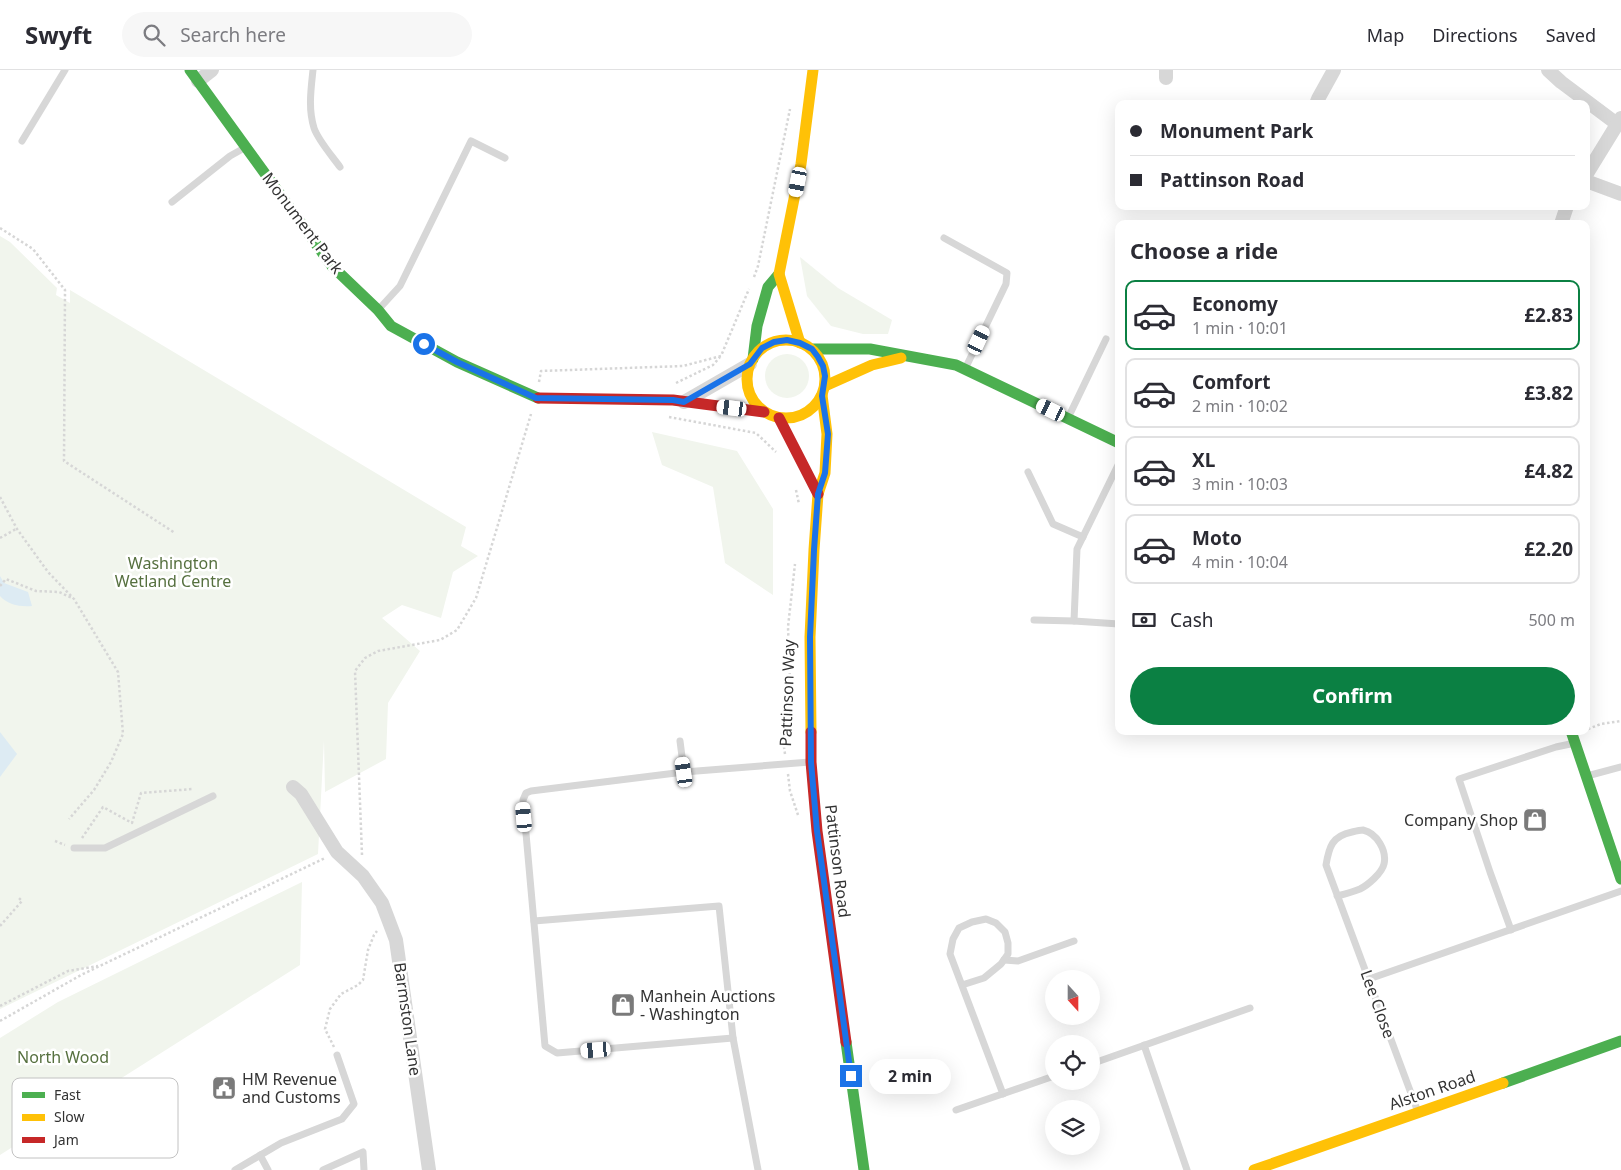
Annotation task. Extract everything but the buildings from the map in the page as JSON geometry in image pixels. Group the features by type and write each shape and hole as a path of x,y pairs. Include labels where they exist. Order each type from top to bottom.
{"street":[{"name":"Monument Park","path":"212,70 194,75 332,266 378,310 390,326 457,362 536,398 678,401 764,412"},
{"path":"678,401 751,361 762,348 774,342 787,340 800,343 812,349 818,357 823,366 825,376 823,391 815,406 804,414 792,418 779,418 764,412 754,402 748,390 747,377 751,361 757,326 768,287 779,274 802,164 813,70"},
{"path":"1318,100 1334,70"},
{"path":"1548,70 1561,82 1588,100"},
{"path":"1590,102 1619,121 1590,168"},
{"path":"1590,182 1621,194"},
{"path":"779,274 800,343"},
{"path":"812,349 870,349 956,365 1115,441"},
{"path":"823,391 872,365 907,357"},
{"name":"Pattinson Road","path":"823,391 828,434 825,473 818,494 814,550 810,637 811,762 817,831 864,1170"},
{"path":"779,418 818,494"},
{"path":"1573,737 1621,879"},
{"name":"Barmston Lane","path":"293,788 301,794 337,852 363,876 382,903 396,940 430,1170"},
{"name":"Alston Road","path":"1254,1170 1621,1041"}],"lane":[{"path":"22,141 65,70"},
{"path":"313,70 311,97 315,130 340,167"},
{"path":"378,310 400,286 471,142 506,158"},
{"path":"172,202 230,156 246,147"},
{"path":"944,238 1007,274 1006,284 965,369"},
{"path":"1068,419 1106,339"},
{"path":"1074,620 1077,549 1115,471"},
{"path":"1028,472 1054,524 1083,537"},
{"path":"1034,620 1074,620 1115,624"},
{"path":"1511,930 1459,779 1556,747 1573,737"},
{"path":"680,741 684,772"},
{"path":"733,1038 557,1053 545,1046 523,800 526,793 531,791 684,772 811,762"},
{"path":"1586,776 1621,767"},
{"path":"74,848 105,848 213,796"},
{"name":"Lee Close","path":"1338,896 1360,889 1384,865 1384,854 1380,843 1372,834 1362,830 1348,833 1335,839 1328,850 1326,865 1418,1112"},
{"path":"1369,979 1621,891"},
{"path":"534,921 718,906 733,1038 758,1170"},
{"path":"962,985 984,978 1001,964 1008,954 1005,932 996,923 986,919 972,922 959,928 952,939 950,954 1003,1094"},
{"path":"1004,960 1018,961 1074,941"},
{"path":"1100,1061 1250,1008"},
{"path":"1144,1045 1187,1170"},
{"path":"235,1170 281,1143 342,1119 354,1104 337,1055"},
{"path":"956,1110 1045,1079"},
{"path":"323,1170 363,1152 364,1170"},
{"path":"260,1156 268,1170"}],"path":[{"path":"776,452 756,433 669,418 678,401 674,384 713,365 721,356 758,266 791,102"},
{"path":"0,228 33,249 65,290 64,462 175,533"},
{"path":"363,876 355,671 365,658 378,650 440,640 457,630 476,598 536,398 542,371 683,366 721,356"},
{"path":"796,489 800,512"},
{"path":"0,497 17,529 48,572 74,599 118,672 123,734 111,762 94,790 69,819"},
{"path":"0,538 17,529"},
{"name":"Pattinson Way","path":"795,563 788,627 790,682 788,720 782,733 790,791 800,821"},
{"path":"0,586 6,579 36,591 59,592 74,599"},
{"path":"1590,728 1621,721"},
{"path":"55,841 74,848 104,807 132,823 141,793 194,789"},
{"path":"0,1021 81,975 337,852"},
{"path":"0,926 22,901 19,898"},
{"path":"337,1055 325,1029 330,1008 341,994 358,985 363,980 368,950 374,936 388,918"},
{"path":"0,1006 68,971 102,965"}],"green space":[{"name":"Washington Wetland Centre","path":"0,236 10,242 57,288 56,295 70,303 70,290 466,527 461,546 478,556 453,572 441,618 402,605 382,618 420,651 388,703 386,759 325,792 324,740 318,854 0,1009"},
{"path":"800,257 838,288 892,320 888,334 863,334 831,326 807,296"},
{"path":"783,354 791,354 803,360 809,376 803,392 791,398 783,398 771,392 765,380 765,372 771,360"},
{"path":"652,432 737,451 773,509 773,595 725,563 713,487 662,465"},
{"name":"North Wood","path":"302,882 300,965 122,1078 12,1078 12,1147 0,1155 0,1038 58,1002"}],"shaded area":[{"path":"0,576 4,583 28,592 32,606 14,605 3,599 0,596"},
{"path":"0,732 17,754 0,777"}],"traffic: fast":[{"path":"190,70 332,266 378,310 391,326 457,362 538,398"},
{"path":"753,359 757,326 768,287 779,274"},
{"path":"812,349 870,349 956,365 1115,441"},
{"path":"1572,735 1621,879"},
{"path":"1503,1083 1621,1041"},
{"path":"846,1042 864,1170"}],"traffic: slow":[{"path":"800,343 779,274 801,164 813,70"},
{"path":"786,340 801,343 814,351 822,364 825,379 822,394 814,407 801,415 786,418 771,415 758,407 750,394 747,379 750,364 758,351 771,343 786,340"},
{"path":"825,386 872,365 901,358"},
{"path":"811,732 810,637 814,550 818,494 825,473 827,434 822,395"},
{"path":"1254,1170 1503,1083"}],"traffic: jam":[{"path":"538,398 673,400 764,412"},
{"path":"779,418 818,494"},
{"path":"811,732 811,762 817,831 846,1042"}],"place":[{"name":"Company Shop","path":"1535,820"},
{"name":"Manhein Auctions - Washington","path":"623,1005"},
{"name":"HM Revenue and Customs","path":"224,1088"}],"route":[{"path":"424,344 457,362 536,398 673,400 684,402 750,364 762,348 774,342 787,340 800,343 812,349 818,357 823,366 825,376 822,396 828,434 825,473 818,494 814,550 810,637 811,762 817,831 851,1076"}]}
